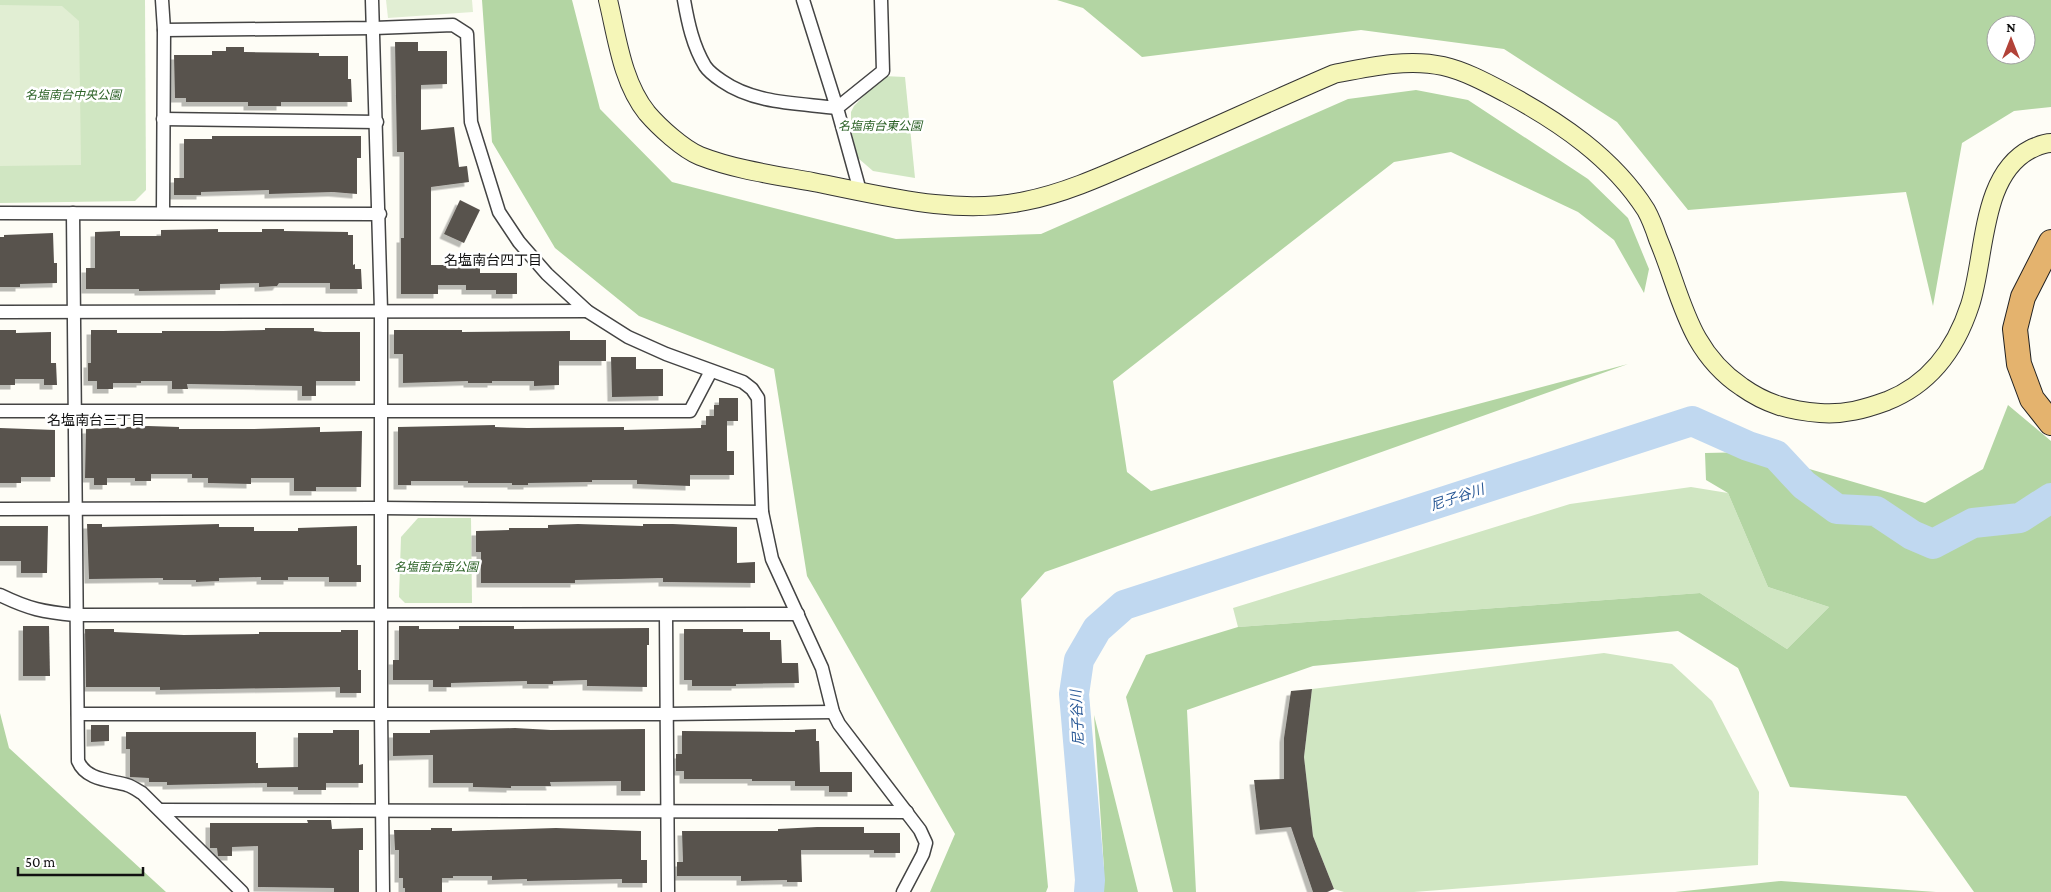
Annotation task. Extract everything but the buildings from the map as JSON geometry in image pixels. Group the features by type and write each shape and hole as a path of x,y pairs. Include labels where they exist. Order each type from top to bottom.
{"highway":[{"path":"2051,242 2023,297 2015,329 2019,364 2032,399 2051,423"}],"street":[{"path":"162,0 164,30 163,213"},
{"path":"372,0 380,214 383,892"},
{"path":"608,0 621,58 646,112 670,136 698,155 733,167 860,191 954,206 1024,202 1058,192 1114,171 1334,74 1367,67 1406,63 1443,66 1483,81 1546,116 1583,142 1609,165 1647,212 1670,266 1689,323 1705,353 1721,371 1758,398 1780,408 1823,414 1860,410 1892,398 1924,380 1939,364 1951,348 1970,305 1992,199 2002,175 2019,155 2044,143 2051,143"},
{"path":"684,0 690,29 699,54 706,67 720,80 734,89 757,98 837,108 883,71 881,0"},
{"path":"803,0 837,108 860,191"},
{"path":"164,30 374,28 453,25 467,34 471,122 499,212 519,242 547,274 587,311 628,337 743,382 752,389 758,398 762,512 772,559 822,668 833,712 851,739 920,830 926,843 923,854 903,892"},
{"path":"163,119 377,122"},
{"path":"0,213 380,214"},
{"path":"73,213 75,615 78,761 80,768 86,773 130,786 142,793 242,892"},
{"path":"0,312 587,311"},
{"path":"0,411 690,411 711,370"},
{"path":"0,509 380,508 762,512"},
{"path":"0,595 22,606 44,612 75,615 381,614 666,616 798,614"},
{"path":"666,616 668,892"},
{"path":"78,714 668,714 833,712"},
{"path":"160,810 907,812"}],"green space":[{"name":"名塩南台中央公園","path":"0,0 145,0 146,190 135,201 0,203"},
{"path":"386,0 472,0 473,12 388,18"},
{"path":"482,0 572,0 600,109 672,182 896,239 1041,234 1348,99 1416,90 1468,100 1588,179 1628,218 1649,269 1644,293 1614,240 1578,212 1451,152 1394,162 1113,381 1127,472 1151,491 1628,364 1045,572 1021,599 1048,887 1046,892 930,892 955,834 807,576 774,369 639,316 555,248 492,142"},
{"path":"1057,0 2051,0 2051,107 2014,111 1962,143 1933,306 1906,192 1688,210 1617,122 1504,49 1361,30 1142,57 1083,8"},
{"path":"0,5 62,6 79,21 81,165 0,166"},
{"name":"名塩南台東公園","path":"883,76 905,77 915,178 873,171 858,158 851,130 851,112 854,106"},
{"path":"2008,405 2051,441 2051,892 1974,892 1906,796 1790,787 1738,668 1678,631 1313,666 1187,710 1196,892 1173,892 1126,697 1146,655 1238,627 1700,593 1787,649 1829,607 1768,587 1728,493 1706,480 1705,453 1752,452 1925,503 1983,469"},
{"path":"1691,487 1728,493 1768,587 1829,607 1787,649 1700,593 1238,627 1233,608 1570,504"},
{"name":"名塩南台南公園","path":"418,518 471,518 472,603 405,603 399,597 401,537"},
{"path":"1604,653 1672,664 1712,701 1759,792 1758,865 1414,892 1344,892 1334,889 1313,836 1304,757 1312,689"},
{"path":"0,713 9,748 166,892 0,892"},
{"path":"1094,715 1138,892 1099,892 1104,869"},
{"path":"1781,881 1936,892 1675,892"}],"waterway":[{"name":"尼子谷川","path":"1089,892 1090,880 1074,694 1079,660 1097,629 1124,605 1692,421 1748,446 1776,455 1804,485 1837,509 1876,511 1912,535 1933,544 1973,523 2020,518 2051,498"}],"district":[{"name":"名塩南台四丁目","path":"493,260"},
{"name":"名塩南台三丁目","path":"96,420"}]}
